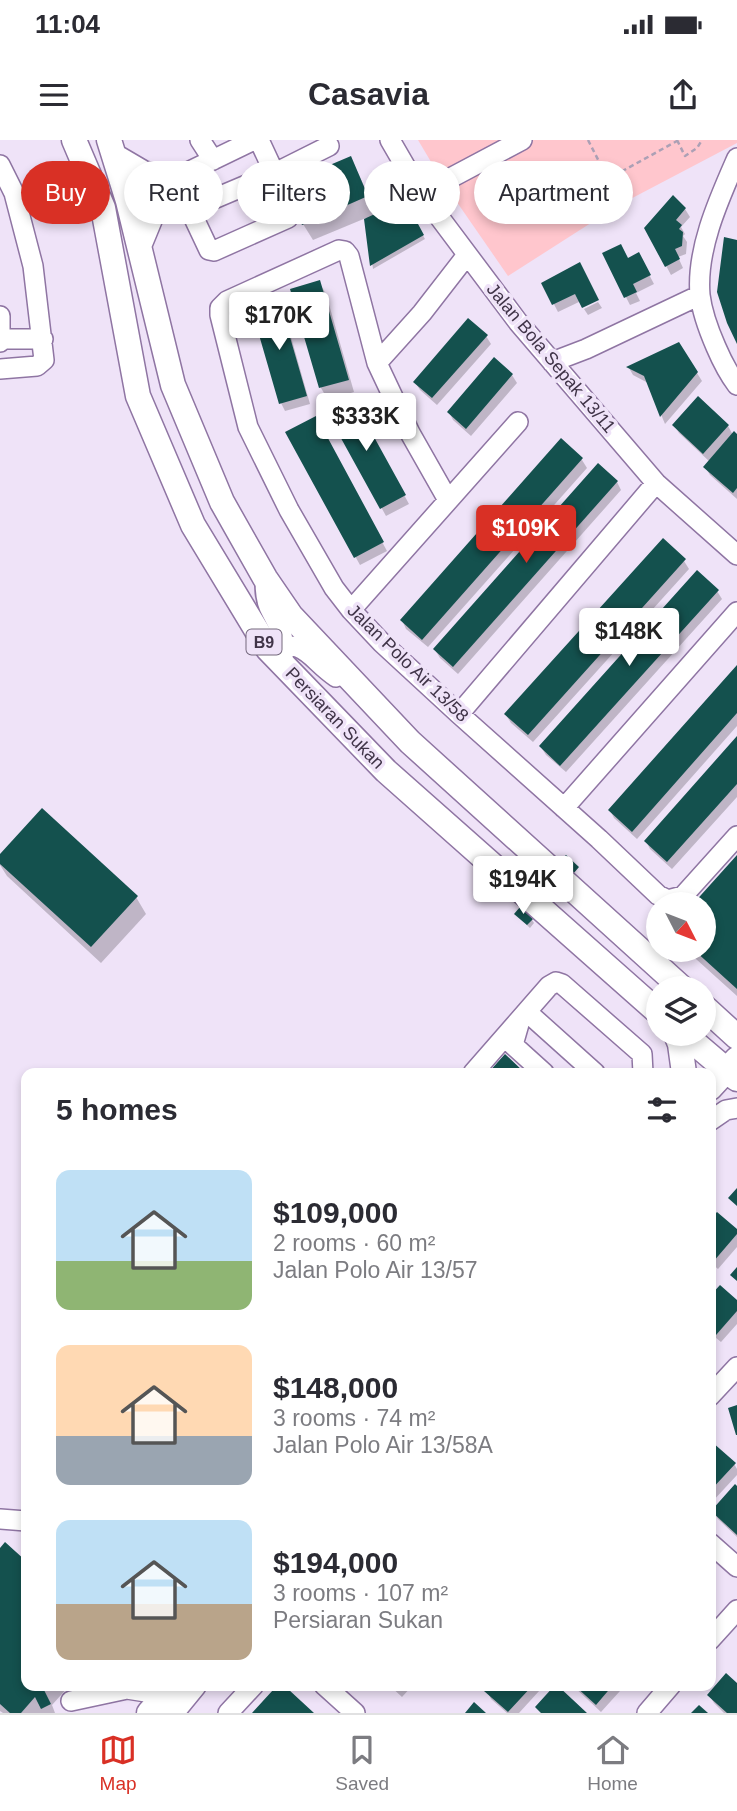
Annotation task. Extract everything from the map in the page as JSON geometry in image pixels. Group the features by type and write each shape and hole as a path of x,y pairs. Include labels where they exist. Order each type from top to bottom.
{"main road":[{"name":"Persiaran Sukan","path":"74,140 83,161"},
{"path":"112,148 128,161"},
{"name":"B9","path":"112,148 124,188"},
{"path":"110,242 117,214 124,206"},
{"name":"Persiaran Sukan","path":"106,224 138,396 193,525 278,653 386,771 646,1001"},
{"name":"B9","path":"134,224 173,385 222,502 290,616 410,742 670,976"},
{"path":"139,246 148,224"},
{"path":"718,1014 737,1037"},
{"path":"680,1046 683,1068"},
{"path":"697,1046 728,1074"},
{"path":"149,1713 170,1698"}],"street":[{"path":"200,140 213,160 257,140 268,161"},
{"name":"Jalan Bola Sepak 13/11","path":"390,140 402,161"},
{"path":"460,173 523,140"},
{"path":"299,161 329,146"},
{"path":"737,158 708,231 701,267 700,295 709,332 727,371 737,385"},
{"path":"0,165 14,193 33,267 44,360 37,366 0,369"},
{"path":"275,173 292,211 291,215 214,251 209,250 192,214 197,206 275,173"},
{"name":"Jalan Bola Sepak 13/11","path":"444,224 518,322 656,483 737,555"},
{"name":"Jalan Polo Air 13/58","path":"377,363 349,256 345,251 339,250 219,308 248,427 289,510 334,588 382,643 658,895 668,900 683,896 737,836"},
{"path":"448,500 410,433 377,363 422,313 467,255"},
{"path":"552,362 586,349 700,295"},
{"path":"0,316 0,340 43,339"},
{"path":"351,610 518,422"},
{"path":"459,714 656,483"},
{"path":"265,578 268,605 280,626 278,653 293,646 304,649 329,673 363,693"},
{"path":"564,808 737,611"},
{"path":"477,1068 549,986 556,982 562,984 642,1054 643,1068"},
{"path":"524,1016 513,1045 538,1068"},
{"path":"524,1016 589,1068"},
{"path":"716,1117 726,1110 737,1108"},
{"path":"716,1390 737,1367"},
{"path":"0,1519 21,1521"},
{"path":"716,1548 737,1567"},
{"path":"716,1633 737,1610"},
{"path":"64,1707 79,1691"},
{"path":"64,1707 120,1691"},
{"path":"137,1691 170,1698"},
{"path":"228,1713 248,1691"},
{"path":"331,1691 355,1713"},
{"path":"647,1713 666,1691"}],"path":[{"path":"588,140 608,179 677,140 685,156 698,148 702,140"}],"shaded area":[{"path":"418,140 737,140 737,143 633,198 633,161 474,161 474,224 589,224 508,276 460,207 460,161 430,161"}],"building":[{"path":"351,156 364,187 364,198 350,204 350,161 339,161"},
{"path":"673,195 686,208 676,220 682,225 679,229 683,232 682,246 675,249 680,259 665,267 644,228"},
{"path":"365,224 418,224 424,235 370,266"},
{"path":"724,237 737,240 737,344 717,292"},
{"path":"621,244 628,258 639,252 651,275 633,284 637,292 624,298 602,253"},
{"path":"580,262 599,300 582,308 575,294 552,305 541,283"},
{"path":"320,280 349,380 319,388 290,289"},
{"path":"279,299 307,396 279,404 251,307"},
{"path":"468,318 488,335 432,398 413,382"},
{"path":"679,342 698,372 660,417 644,376 626,367"},
{"path":"494,357 513,374 466,429 447,412"},
{"path":"698,396 729,425 703,454 672,425"},
{"path":"352,397 406,495 380,509 326,411"},
{"path":"316,416 384,542 354,558 285,432"},
{"path":"734,431 737,434 737,488 733,493 703,467"},
{"path":"561,438 583,458 422,640 400,620"},
{"path":"598,463 618,481 453,667 433,649"},
{"path":"663,538 686,559 528,735 504,714"},
{"path":"697,570 719,590 560,766 539,746"},
{"path":"737,665 737,713 632,832 608,810"},
{"path":"737,736 737,784 667,862 644,841"},
{"path":"42,808 138,896 91,947 0,864 0,854"},
{"path":"566,855 579,867 573,874 559,862"},
{"path":"737,855 737,989 707,962 716,962 716,892 704,892"},
{"path":"520,907 533,919 527,925 514,914"},
{"path":"505,1054 520,1068 492,1068"},
{"path":"737,1188 737,1206 728,1198"},
{"path":"716,1213 737,1229 737,1234 716,1258"},
{"path":"737,1267 737,1281 730,1275"},
{"path":"720,1285 737,1300 737,1311 716,1335 716,1289"},
{"path":"737,1405 737,1435 736,1435 728,1408"},
{"path":"716,1446 736,1463 716,1485"},
{"path":"735,1484 737,1535 716,1516 716,1505"},
{"path":"5,1542 21,1556 21,1691 44,1691 51,1704 41,1709 35,1697 21,1713 10,1713 0,1704 0,1548"},
{"path":"726,1673 737,1683 737,1713 727,1713 707,1695 710,1691 716,1691 716,1685"},
{"path":"272,1691 290,1691 314,1713 252,1713"},
{"path":"484,1691 527,1691 508,1712"},
{"path":"550,1691 563,1691 587,1713 541,1713 535,1707"},
{"path":"581,1691 608,1691 596,1705"},
{"path":"474,1702 486,1713 465,1713"},
{"path":"699,1705 708,1713 691,1713"}]}
